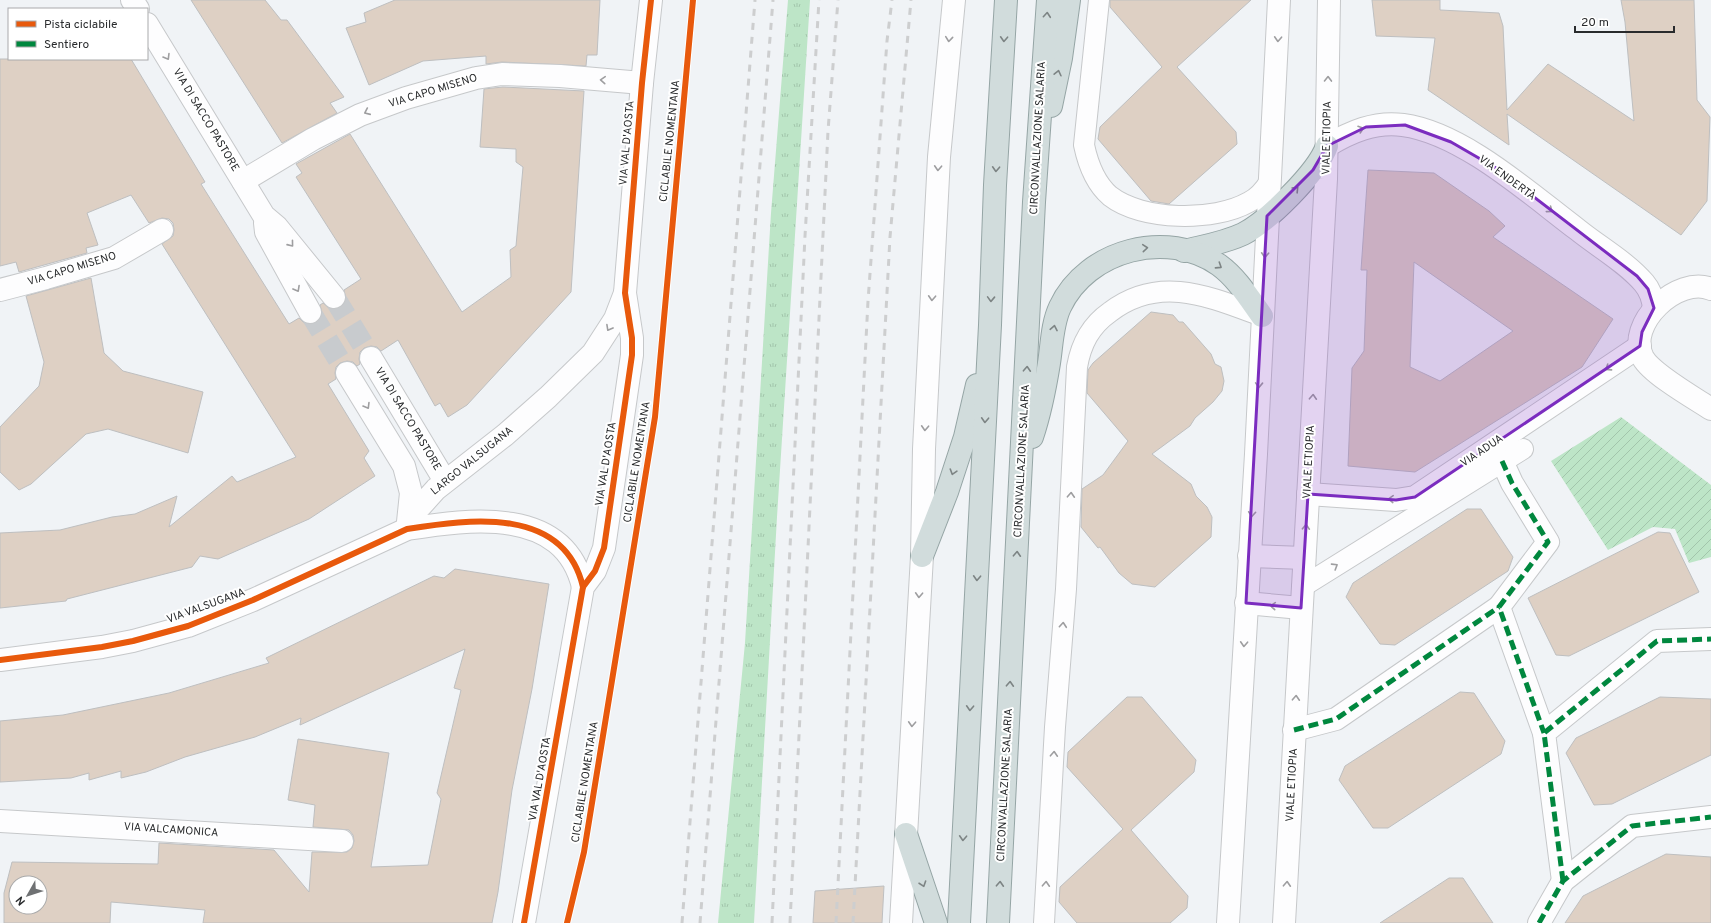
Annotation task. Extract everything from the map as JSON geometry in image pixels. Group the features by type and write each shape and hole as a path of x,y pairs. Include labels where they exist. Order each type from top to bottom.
{"highway":[{"path":"959,923 990,325 995,185 1006,0"},
{"name":"CIRCONVALLAZIONE SALARIA","path":"998,923 1037,165 1048,0"},
{"path":"1037,165 1061,58 1069,0"},
{"path":"1021,474 1044,391 1056,318 1068,292 1090,270 1106,258 1124,252 1154,248 1184,250 1232,239 1250,230 1295,190 1313,170 1323,156 1327,146"},
{"path":"1184,250 1211,261 1226,271 1239,285 1262,316"},
{"path":"922,556 947,492 965,437 990,325"},
{"path":"906,834 936,923"}],"street":[{"name":"VIA VAL D'AOSTA","path":"524,923 583,587 595,570 604,548 624,418 632,354 632,338 626,293 642,83 651,0"},
{"path":"900,923 922,556 924,450 939,157 954,0"},
{"path":"1228,923 1256,454 1279,0"},
{"name":"VIALE ETIOPIA","path":"1284,923 1327,146 1329,0"},
{"name":"VIA DI SACCO PASTORE","path":"148,26 264,216 276,227 334,297"},
{"name":"VIA CAPO MISENO","path":"243,181 313,139 360,115 406,98 476,78 506,74 560,76 642,83"},
{"name":"VIA ENDERTÀ","path":"1327,146 1344,136 1366,127 1393,124 1419,128 1451,142 1496,168 1628,268 1648,289 1654,308"},
{"name":"VIA DI SACCO PASTORE","path":"264,216 266,232 310,312"},
{"name":"VIA CAPO MISENO","path":"0,290 114,258 162,230"},
{"path":"1705,285 1673,293 1654,308 1642,332 1640,346 1644,359 1654,370 1711,409"},
{"name":"LARGO VALSUGANA","path":"407,529 426,499 445,480 505,435 581,366 605,336 615,319 626,293"},
{"name":"VIA ADUA","path":"1308,494 1396,500 1415,497 1640,346"},
{"name":"VIA DI SACCO PASTORE","path":"371,358 445,480"},
{"path":"347,373 404,466 411,494 407,529 477,521 524,526 536,530 565,549 577,566 583,587"},
{"path":"1294,730 1336,719 1499,607 1548,542 1512,483 1502,461"},
{"name":"VIA VALSUGANA","path":"0,660 102,647 133,641 188,626 253,600 407,529"},
{"path":"1249,556 1304,558"},
{"path":"1246,604 1302,598"},
{"path":"1499,607 1544,733 1563,881"},
{"path":"1544,733 1657,641 1711,639"},
{"path":"1539,923 1563,881 1632,826 1711,817"},
{"name":"VIA VALCAMONICA","path":"0,821 342,841"}],"lane":[{"path":"1099,0 1084,145 1086,158 1094,176 1103,189 1111,196 1128,206 1154,213 1181,216 1220,213 1242,206 1250,201 1270,181"},
{"path":"1044,923 1055,727 1066,589 1077,374 1079,353 1083,341 1100,319 1111,311 1129,299 1153,292 1193,293 1262,316"},
{"name":"VIA ADUA","path":"1302,598 1458,488 1523,449"},
{"path":"1415,497 1458,488"}],"highlighted area":[{"path":"1405,125 1451,142 1496,168 1637,276 1648,289 1654,308 1642,332 1640,346 1415,497 1396,500 1308,494 1301,608 1246,603 1267,216 1313,170 1327,146 1366,127"}],"green space":[{"path":"788,0 810,0 777,517 754,923 718,923 745,643 771,213"},
{"path":"1621,417 1711,485 1711,557 1689,563 1675,529 1653,527 1608,550 1551,461"}],"building":[{"path":"191,0 265,0 281,20 287,20 344,97 330,103 337,113 282,143"},
{"path":"395,0 600,0 597,55 587,55 586,66 502,62 486,64 486,56 423,61 369,85 346,28 366,22 364,13"},
{"path":"1110,0 1251,0 1177,67 1236,132 1237,144 1169,204 1151,201 1098,139 1100,127 1162,67 1110,7"},
{"path":"1372,0 1440,0 1440,10 1499,13 1503,26 1507,110 1548,64 1634,121 1625,22 1621,0 1694,0 1697,100 1710,117 1707,201 1681,235 1507,114 1509,145 1428,90 1435,38 1376,36"},
{"path":"0,59 132,60 205,182 201,184 289,324 299,318 303,322 309,324 316,323 320,319 322,313 320,305 323,303 329,308 336,309 342,307 346,301 344,290 361,279 296,177 302,173 296,164 350,134 462,312 511,277 510,250 516,246 523,167 516,162 516,149 480,147 484,89 503,87 584,91 571,292 467,405 448,417 440,403 435,406 398,340 381,351 377,347 371,346 364,348 360,352 360,364 357,366 353,362 347,361 340,363 336,367 336,379 328,384 369,451 364,458 375,476 309,519 218,559 200,556 192,567 67,599 66,601 0,608 0,533 60,530 112,517 135,514 177,496 169,527 232,476 237,482 296,457 162,244 173,236 173,223 169,219 162,218 149,223 131,195 87,213 98,245 86,248 87,253 19,272 16,262 0,266"},
{"path":"1368,170 1434,173 1489,211 1505,226 1493,237 1613,319 1582,367 1415,472 1348,466 1352,368 1364,351 1367,270 1361,270","holes":["1414,262 1513,331 1440,381 1410,367"]},
{"path":"91,278 104,353 123,371 203,392 188,453 108,429 86,434 31,484 19,490 0,472 0,427 39,386 44,362 26,296"},
{"path":"1151,312 1173,315 1179,322 1183,322 1211,354 1215,364 1221,367 1224,381 1222,391 1213,402 1195,418 1190,426 1152,454 1191,484 1196,496 1207,507 1212,517 1211,537 1155,587 1132,584 1119,573 1100,547 1098,548 1081,527 1082,489 1103,475 1128,441 1087,393 1088,370 1093,363"},
{"path":"1467,509 1481,509 1513,557 1508,571 1395,645 1380,644 1346,597 1353,583"},
{"path":"1658,532 1670,533 1699,592 1569,656 1556,655 1528,598"},
{"path":"455,569 549,584 532,689 512,790 498,892 492,923 203,923 205,910 111,902 110,923 4,923 4,893 8,878 8,915 48,915 48,875 9,875 12,862 158,864 159,843 274,850 309,892 312,852 347,852 352,848 354,841 353,835 349,830 313,827 315,805 288,800 298,739 389,753 371,867 428,865 441,799 437,793 461,690 454,688 465,649 300,725 301,718 255,737 185,757 146,772 121,778 121,771 89,780 89,773 71,778 0,782 0,721 63,715 169,693 269,663 266,658 434,576 444,578"},
{"path":"1460,692 1474,693 1505,741 1501,754 1388,828 1373,828 1339,780 1345,766"},
{"path":"1127,697 1142,697 1196,760 1194,772 1131,830 1188,896 1187,908 1170,923 1077,923 1059,902 1060,887 1123,829 1067,767 1068,752"},
{"path":"1660,697 1711,699 1711,755 1612,804 1594,805 1566,753 1576,738"},
{"path":"1666,854 1711,857 1711,923 1565,923 1583,896"},
{"path":"1449,878 1463,878 1493,923 1380,923"},
{"path":"884,886 882,923 813,923 815,891"}],"tunnel":[{"path":"334,297 371,358"},
{"path":"310,312 347,373"}],"railway":[{"path":"682,923 755,0"},
{"path":"700,923 773,0"},
{"path":"772,923 805,236 819,0"},
{"path":"790,923 828,131 838,0"},
{"path":"836,923 868,301 887,41 892,0"},
{"path":"853,923 890,237 911,0"}],"marked path":[{"path":"1502,461 1512,483 1548,542 1499,607 1544,733"},
{"path":"1294,730 1336,719 1499,607"},
{"path":"1563,881 1544,733 1657,641 1711,639"},
{"path":"1539,923 1563,881 1632,826 1711,817"}],"cycle path":[{"path":"524,923 583,587 595,571 604,548 632,355 632,338 625,293 642,83 651,0"},
{"name":"CICLABILE NOMENTANA","path":"567,923 584,852 655,417 693,0"},
{"path":"0,660 102,647 133,641 188,626 253,600 407,529 432,525 458,522 485,522 512,524 536,530 556,542 573,561 583,587"}]}
